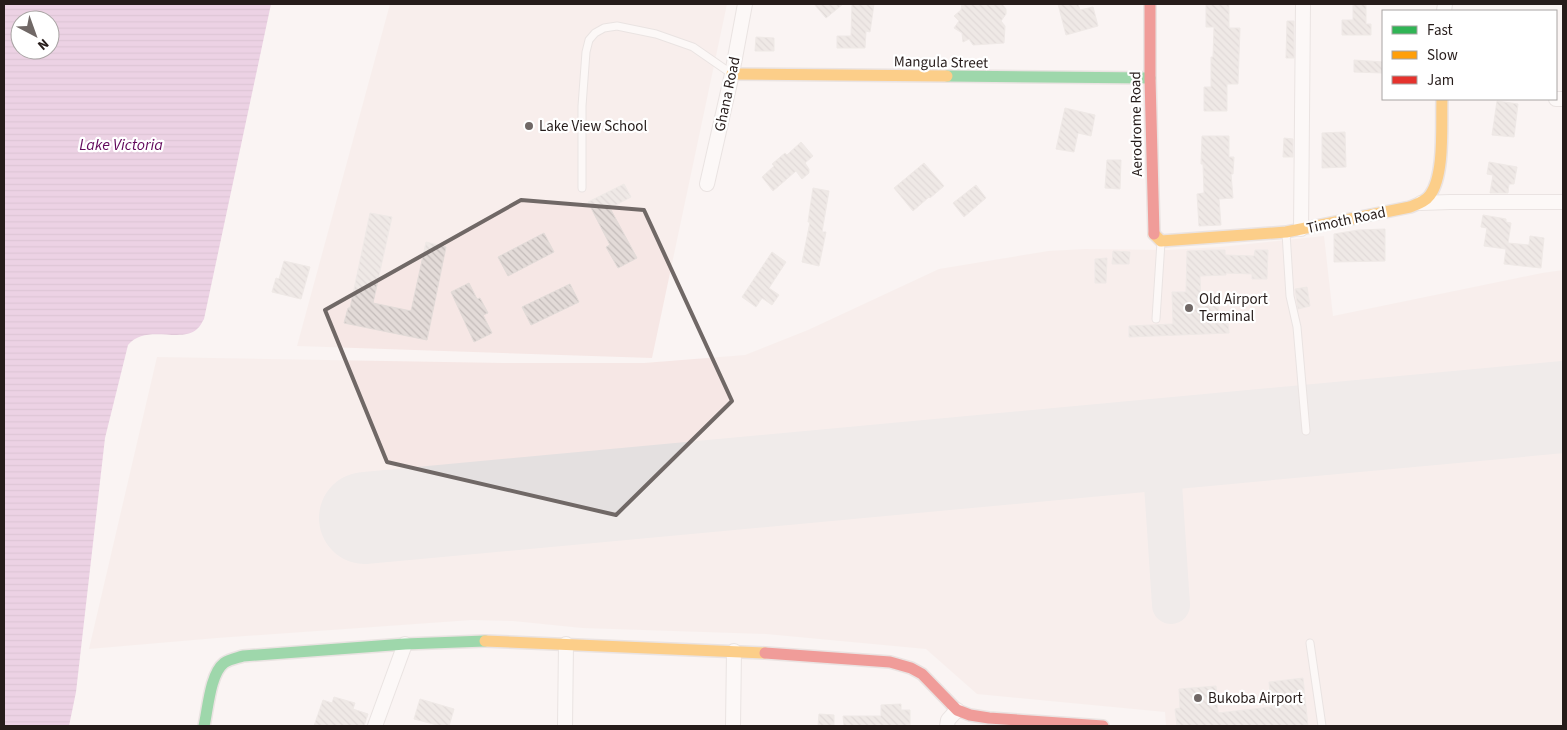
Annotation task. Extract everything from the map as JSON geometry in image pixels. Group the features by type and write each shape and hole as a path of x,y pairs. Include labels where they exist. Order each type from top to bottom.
{"street":[{"name":"Ghana Road","path":"708,184 745,4"},
{"name":"Aerodrome Road","path":"1150,4 1154,235 1161,241"},
{"path":"1301,230 1303,4"},
{"name":"Mangula Street","path":"732,74 1150,78"},
{"path":"1422,203 1432,192 1438,175 1442,100"},
{"path":"1422,203 1562,202"},
{"name":"Timoth Road","path":"1161,241 1301,230 1422,203"},
{"path":"204,726 214,678 222,664 231,659 243,656 405,644 495,641 734,651 890,662 911,668 922,674 957,710 970,715 1103,726"},
{"path":"375,726 405,644"},
{"path":"565,726 566,644"},
{"path":"733,726 734,651"},
{"path":"947,726 948,720 957,710"}],"lane":[{"path":"582,188 582,106 586,52 589,40 595,33 604,28 617,26 656,34 693,47 732,74"},
{"path":"1286,232 1290,296 1297,327 1306,431"},
{"path":"1156,319 1161,241"},
{"path":"1310,643 1322,726"}],"highlighted area":[{"path":"521,200 644,210 732,401 616,515 387,462 325,310"}],"shaded area":[{"name":"Lake View School","path":"390,4 727,4 652,358 297,346"},
{"name":"Bukoba Airport","path":"1324,236 1333,316 1563,270 1563,726 1166,726 1165,712 977,694 926,649 766,634 582,628 513,621 472,620 89,649 157,357 503,363 644,363 745,355 808,330 939,269 1048,251 1085,249 1168,250 1220,247"}],"water":[{"name":"Lake Victoria","path":"4,4 271,4 204,319 198,328 190,333 182,335 144,335 128,345 105,438 76,692 69,726 4,726"}],"building":[{"path":"814,4 843,4 826,18"},
{"path":"852,4 874,4 870,32 866,31 865,48 837,48 837,36 851,36"},
{"path":"962,4 1002,4 1006,9 1006,14 1001,21 1005,26 1004,43 973,45 969,39 963,42 962,33 954,28 959,21 954,16 961,10"},
{"path":"1058,4 1078,4 1080,10 1093,7 1098,26 1066,35"},
{"path":"1206,4 1229,4 1229,28 1240,28 1238,84 1227,84 1227,111 1204,111 1204,87 1211,87 1214,27 1206,27"},
{"path":"1353,4 1366,4 1366,24 1371,24 1371,35 1342,35 1342,20 1353,20"},
{"path":"1287,21 1294,21 1294,58 1286,58"},
{"path":"756,37 774,38 774,51 755,51"},
{"path":"1354,60 1382,62 1382,73 1354,72"},
{"path":"1497,101 1518,104 1514,137 1492,135"},
{"path":"1065,108 1095,115 1091,136 1078,133 1074,152 1056,149"},
{"path":"1345,132 1346,167 1322,168 1322,133"},
{"path":"1202,136 1229,136 1229,157 1234,157 1233,174 1231,174 1233,198 1219,199 1221,225 1199,226 1197,194 1204,193 1203,164 1201,164"},
{"path":"1284,138 1293,139 1293,157 1283,157"},
{"path":"801,142 813,156 805,163 809,173 802,179 796,171 773,191 762,177 774,166 772,164 785,153 787,155"},
{"path":"1107,160 1121,160 1120,189 1105,188"},
{"path":"1489,162 1517,167 1514,184 1509,184 1508,193 1490,193 1493,175 1487,174"},
{"path":"924,163 944,186 913,211 894,188"},
{"path":"624,184 631,197 610,208 637,258 618,268 606,247 610,245 588,202"},
{"path":"976,185 986,198 964,217 953,203"},
{"path":"813,188 829,191 822,232 826,232 819,266 802,262 810,222 808,222"},
{"path":"370,213 392,217 373,303 411,311 426,242 446,247 427,340 344,323 348,308 350,308"},
{"path":"1483,215 1506,219 1506,222 1511,223 1508,243 1529,245 1530,236 1544,238 1541,268 1504,264 1506,249 1484,246 1487,228 1481,227"},
{"path":"1385,229 1385,261 1334,262 1334,234 1358,230"},
{"path":"544,233 554,252 508,276 498,257"},
{"path":"1225,250 1225,255 1254,256 1255,250 1268,250 1267,279 1252,279 1252,274 1226,273 1226,275 1200,276 1201,300 1218,300 1219,317 1228,316 1229,333 1129,337 1129,326 1173,324 1172,292 1186,292 1187,251"},
{"path":"1113,251 1130,252 1129,264 1112,264"},
{"path":"772,252 786,262 769,288 779,295 772,305 762,298 756,307 742,297"},
{"path":"1107,258 1106,283 1095,283 1095,259"},
{"path":"284,261 310,267 301,299 272,292 276,278 279,279"},
{"path":"469,283 477,299 480,298 488,313 483,315 492,333 474,342 451,292"},
{"path":"570,284 579,302 531,325 522,307"},
{"path":"1307,287 1310,306 1298,309 1295,289"},
{"name":"Bukoba Airport","path":"1303,678 1308,726 1177,726 1175,709 1180,708 1179,689 1216,686 1218,713 1271,707 1269,682"},
{"path":"334,697 355,703 353,709 368,714 364,726 314,726 323,700 332,703"},
{"path":"420,699 454,709 449,726 441,726 414,719"},
{"path":"901,704 901,710 910,710 910,726 844,726 843,716 881,716 881,705"},
{"path":"819,714 834,715 834,726 818,726"}],"taxiway":[{"path":"1162,469 1171,605"}],"runway":[{"path":"365,518 1563,407"}],"traffic: fast":[{"path":"947,76 1150,78"},
{"path":"204,726 210,692 219,668 224,663 243,656 405,644 485,641"}],"traffic: slow":[{"path":"732,74 947,76"},
{"path":"1154,234 1161,241 1286,232 1410,207 1421,202 1430,195 1438,175 1441,149 1442,100"},
{"path":"485,641 765,653"}],"traffic: jam":[{"path":"1150,4 1154,234"},
{"path":"765,653 890,662 911,668 922,674 957,710 970,715 1103,726"}],"place":[{"name":"Lake View School","path":"529,126"},
{"name":"Old Airport Terminal","path":"1189,308"},
{"name":"Bukoba Airport","path":"1198,698"}]}
